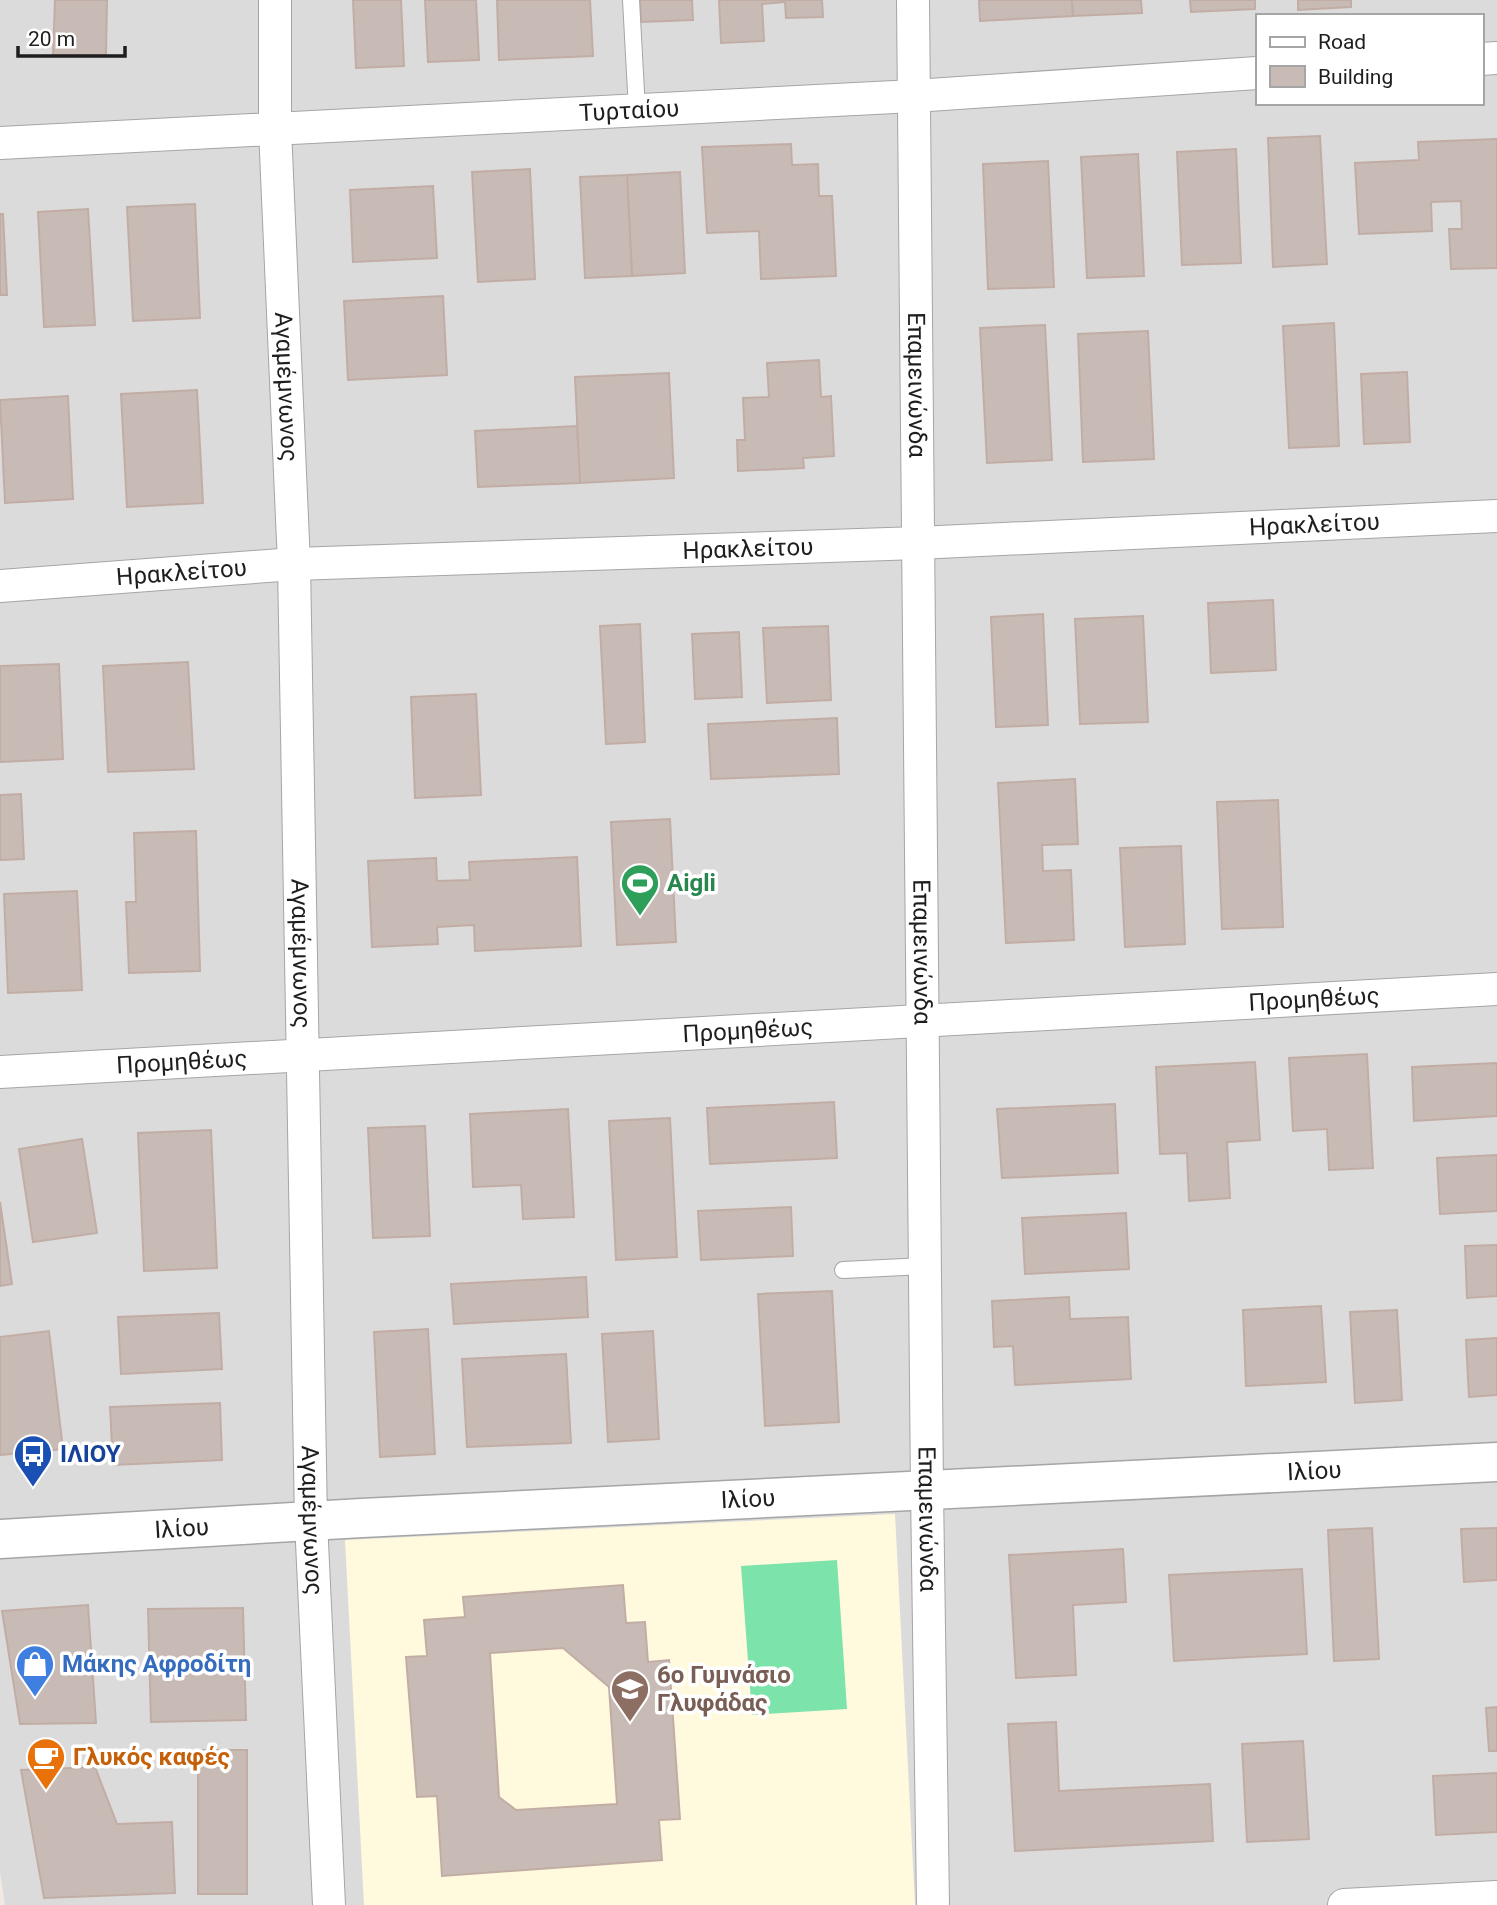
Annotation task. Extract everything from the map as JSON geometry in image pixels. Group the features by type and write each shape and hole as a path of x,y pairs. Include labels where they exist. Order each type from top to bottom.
{"street":[{"name":"Αγαμέμνωνος","path":"275,0 275,129 294,564 311,1521 329,1905"},
{"name":"Επαμεινώνδα","path":"913,0 933,1905"},
{"name":"Τυρταίου","path":"0,143 914,96 1256,73"},
{"name":"Ηρακλείτου","path":"0,586 294,564 918,543 1497,516"},
{"name":"Προμηθέως","path":"0,1072 1497,989"},
{"name":"Ιλίου","path":"0,1539 1497,1462"},
{"path":"1344,1905 1497,1897"}],"lane":[{"path":"631,0 637,110"},
{"path":"843,1270 925,1266"}],"shaded area":[{"path":"0,0 1497,0 1497,1905 5,1905 0,1872"},
{"name":"6ο Γυμνάσιο Γλυφάδας","path":"895,1514 915,1905 364,1905 345,1540"}],"green space":[{"path":"837,1560 847,1709 752,1715 741,1566"}],"building":[{"path":"55,0 107,0 106,55 53,55"},
{"path":"353,0 401,0 404,66 356,68"},
{"path":"425,0 476,0 479,60 428,62"},
{"path":"497,0 590,0 593,56 499,60"},
{"path":"640,0 692,0 693,20 641,22"},
{"path":"719,0 822,0 823,17 786,18 785,2 762,4 764,41 721,43"},
{"path":"979,0 1072,0 1073,16 980,21"},
{"path":"1072,0 1141,0 1142,13 1073,16"},
{"path":"1190,0 1255,0 1255,9 1191,12"},
{"path":"1298,0 1351,0 1351,7 1298,10"},
{"path":"1320,136 1327,264 1273,267 1268,138"},
{"path":"1497,139 1497,268 1451,269 1449,229 1462,229 1461,201 1431,202 1432,231 1359,234 1355,163 1419,160 1418,142"},
{"path":"791,144 792,165 818,164 819,196 832,196 836,276 761,279 759,231 707,233 702,147"},
{"path":"1236,149 1241,263 1182,265 1177,152"},
{"path":"1138,154 1144,276 1087,278 1081,157"},
{"path":"1048,161 1054,287 988,289 983,164"},
{"path":"530,169 535,279 478,282 472,172"},
{"path":"680,172 685,273 632,276 627,175"},
{"path":"627,175 632,276 585,278 580,177"},
{"path":"433,186 437,258 353,262 350,190"},
{"path":"195,204 200,318 133,321 127,207"},
{"path":"88,209 95,325 44,327 38,212"},
{"path":"0,214 3,214 7,295 0,295"},
{"path":"443,296 447,375 348,380 344,301"},
{"path":"1334,323 1339,446 1289,448 1283,326"},
{"path":"1045,325 1052,460 987,463 980,328"},
{"path":"1148,331 1154,459 1083,462 1078,334"},
{"path":"819,360 821,397 831,396 834,456 803,458 804,468 738,471 737,440 745,440 743,398 769,397 767,363"},
{"path":"1407,372 1410,442 1364,444 1361,374"},
{"path":"669,373 674,478 580,483 575,377"},
{"path":"197,390 203,503 127,507 121,394"},
{"path":"68,396 73,499 5,503 0,400"},
{"path":"577,426 580,483 478,487 475,431"},
{"path":"1273,600 1276,670 1211,673 1208,603"},
{"path":"1043,614 1048,725 996,727 991,617"},
{"path":"1143,616 1148,722 1080,724 1075,619"},
{"path":"640,624 645,742 606,744 600,626"},
{"path":"828,626 831,700 767,703 763,628"},
{"path":"739,632 742,697 695,699 692,634"},
{"path":"188,662 194,769 108,772 103,666"},
{"path":"59,664 63,759 0,762 0,666"},
{"path":"476,694 481,795 415,798 411,697"},
{"path":"837,718 839,774 711,779 708,724"},
{"path":"1075,779 1078,844 1042,845 1043,871 1071,870 1074,940 1006,943 998,783"},
{"path":"21,794 24,859 0,860 0,795"},
{"path":"1278,800 1283,927 1222,929 1217,802"},
{"path":"670,819 676,942 617,945 611,822"},
{"path":"196,831 200,971 129,973 126,902 136,902 134,833"},
{"path":"1181,846 1185,944 1125,947 1120,848"},
{"path":"577,857 581,946 475,951 474,925 437,927 438,944 372,947 368,861 436,858 437,881 470,880 469,862"},
{"path":"77,891 82,990 8,993 4,894"},
{"path":"1367,1054 1373,1168 1329,1170 1327,1129 1293,1131 1289,1058"},
{"path":"1255,1062 1260,1140 1227,1142 1230,1198 1189,1201 1187,1153 1160,1154 1156,1067"},
{"path":"1497,1063 1497,1116 1414,1121 1412,1067"},
{"path":"834,1102 837,1158 710,1164 707,1108"},
{"path":"1115,1104 1118,1173 1002,1178 997,1109"},
{"path":"568,1109 574,1217 523,1219 521,1185 473,1187 470,1114"},
{"path":"670,1118 677,1257 616,1260 609,1121"},
{"path":"425,1126 430,1236 373,1238 368,1128"},
{"path":"211,1130 217,1268 144,1271 138,1133"},
{"path":"82,1139 97,1233 33,1242 19,1149"},
{"path":"1497,1155 1497,1211 1440,1214 1437,1158"},
{"path":"0,1202 12,1284 0,1286"},
{"path":"791,1207 793,1256 701,1260 698,1211"},
{"path":"1126,1213 1129,1269 1025,1274 1022,1218"},
{"path":"1497,1245 1497,1296 1467,1298 1465,1246"},
{"path":"586,1277 588,1317 454,1324 451,1284"},
{"path":"832,1291 839,1422 765,1426 758,1294"},
{"path":"1069,1297 1070,1319 1128,1317 1131,1379 1015,1385 1013,1346 994,1347 992,1301"},
{"path":"1321,1306 1326,1382 1246,1386 1243,1310"},
{"path":"1397,1310 1402,1400 1355,1403 1350,1312"},
{"path":"219,1313 222,1369 121,1374 118,1317"},
{"path":"428,1329 435,1454 380,1457 374,1332"},
{"path":"49,1331 63,1449 0,1455 0,1337"},
{"path":"653,1331 659,1439 608,1442 602,1334"},
{"path":"1497,1338 1497,1395 1469,1397 1466,1340"},
{"path":"566,1354 571,1443 467,1447 462,1359"},
{"path":"220,1403 222,1460 113,1465 110,1407"},
{"path":"1372,1528 1379,1659 1334,1661 1328,1530"},
{"path":"1497,1528 1497,1580 1464,1582 1461,1529"},
{"path":"1123,1549 1126,1602 1073,1605 1076,1675 1016,1678 1009,1555"},
{"path":"1302,1569 1307,1654 1174,1661 1169,1575"},
{"path":"623,1585 626,1623 645,1622 648,1662 669,1660 680,1819 659,1820 662,1860 442,1876 437,1796 417,1797 406,1657 427,1656 424,1620 465,1617 463,1597","holes":["563,1648 609,1687 617,1804 516,1810 499,1797 490,1653"]},
{"path":"88,1605 96,1723 20,1724 2,1611"},
{"path":"243,1608 246,1720 151,1722 148,1609"},
{"path":"1497,1707 1497,1751 1489,1751 1486,1708"},
{"path":"1056,1722 1059,1791 1210,1784 1213,1841 1015,1851 1008,1724"},
{"path":"1303,1741 1309,1839 1247,1842 1242,1744"},
{"path":"198,1750 247,1750 247,1894 198,1894"},
{"path":"95,1767 117,1824 172,1822 175,1893 44,1898 21,1770"},
{"path":"1497,1773 1497,1832 1436,1835 1433,1776"}],"place":[{"name":"Aigli","path":"640,917"},
{"name":"ΙΛΙΟΥ","path":"33,1488"},
{"name":"Μάκης Αφροδίτη","path":"35,1698"},
{"name":"6ο Γυμνάσιο Γλυφάδας","path":"630,1723"},
{"name":"Γλυκός καφές","path":"46,1791"}]}
